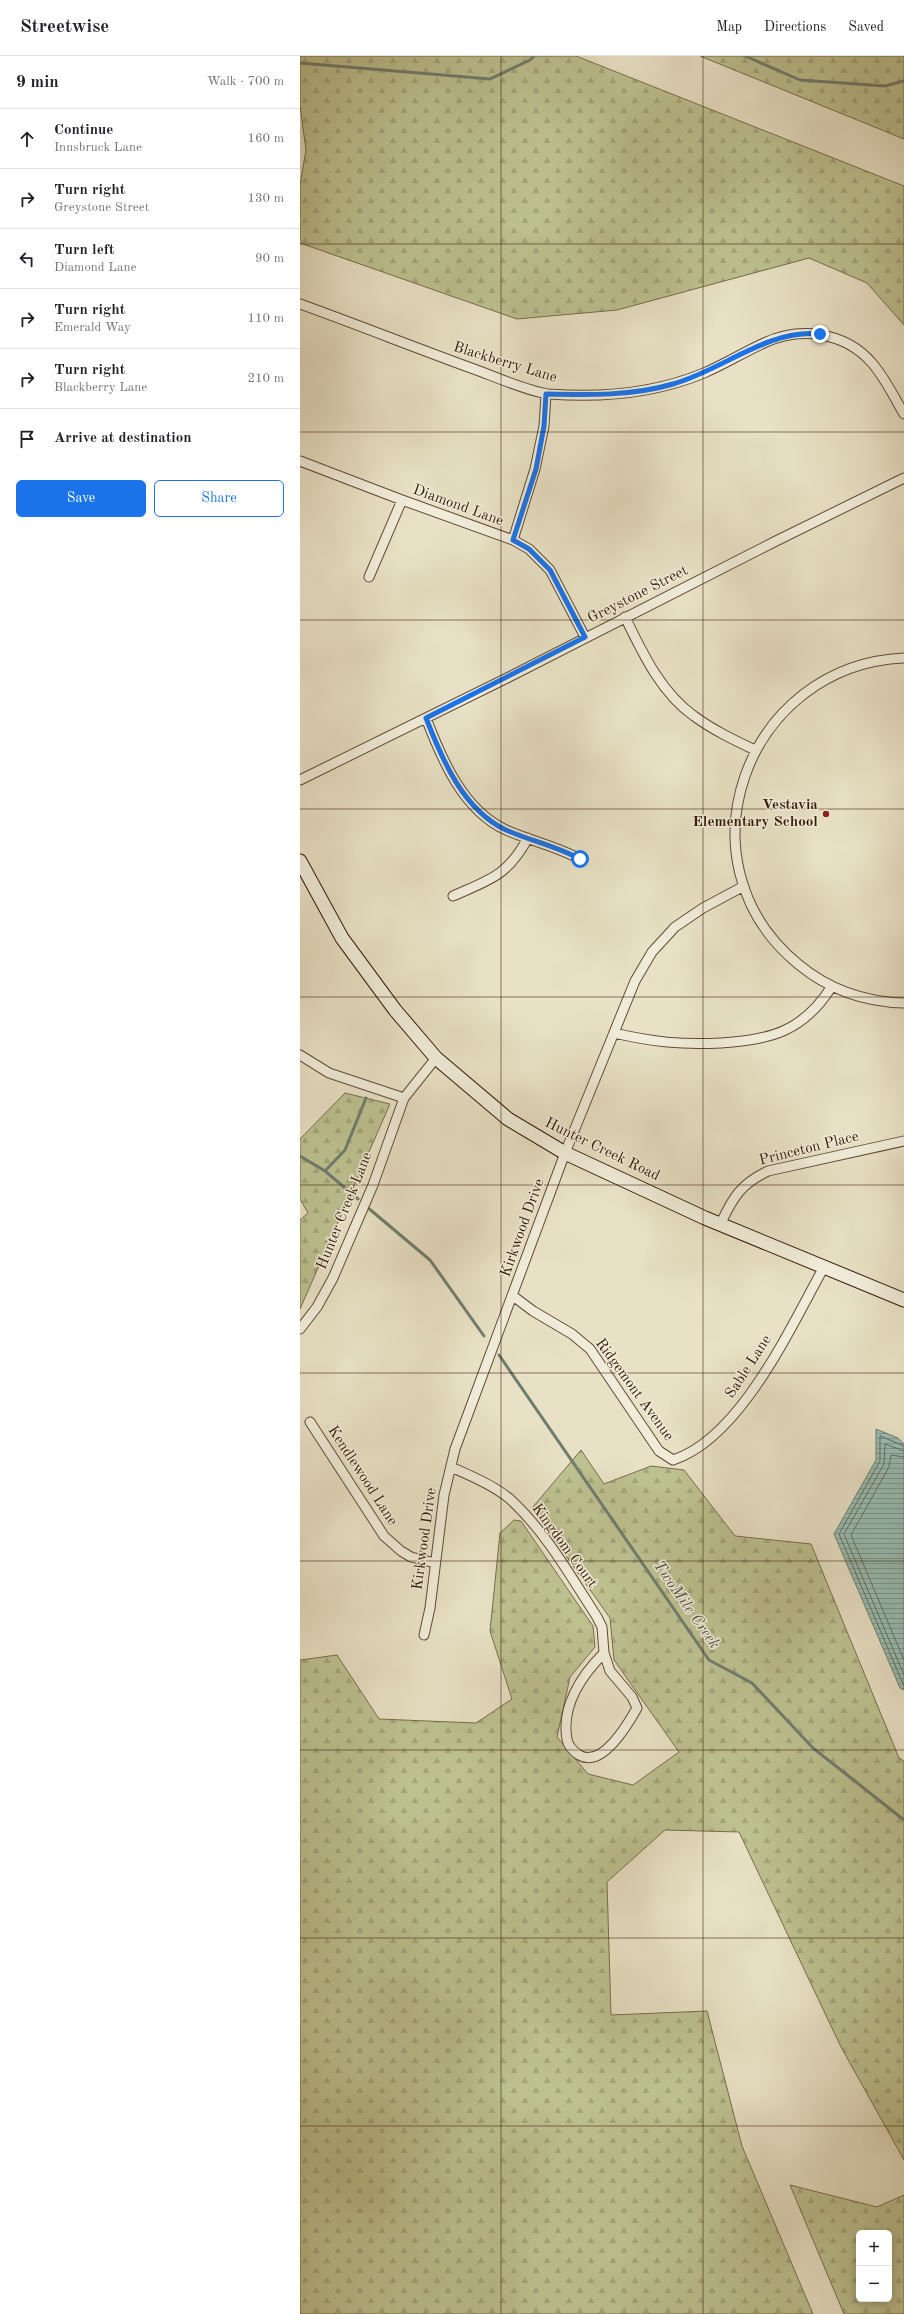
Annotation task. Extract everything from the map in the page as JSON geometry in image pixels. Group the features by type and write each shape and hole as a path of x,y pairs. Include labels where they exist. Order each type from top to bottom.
{"main road":[{"name":"Hunter Creek Road","path":"300,860 342,938 374,984 436,1058 508,1119 565,1153 721,1223 904,1300"}],"street":[{"name":"Blackberry Lane","path":"300,304 438,357 546,394 605,394 640,391 673,384 704,373 775,339 798,333 809,333 842,341 862,354 877,370 904,414"},
{"path":"513,540 536,469 544,426 546,394"},
{"name":"Diamond Lane","path":"300,460 402,500 513,540 529,549 550,570 585,637"},
{"name":"Greystone Street","path":"300,780 904,478"},
{"path":"369,577 402,500"},
{"path":"625,617 644,655 676,701 692,716 711,728 755,750"},
{"path":"904,658 859,665 827,678 795,701 774,722 755,750 741,787 736,813 736,847 744,886 754,911 769,934 783,950 808,972 832,986 871,1000 904,1003"},
{"path":"426,718 446,764 470,801 495,824 528,838 561,849 580,859"},
{"path":"453,896 500,874 516,859 528,838"},
{"name":"Kirkwood Drive","path":"424,1635 430,1608 444,1495 463,1429 565,1153 635,981 659,943 694,914 744,886"},
{"path":"614,1033 650,1041 685,1045 760,1038 785,1031 805,1019 822,1003 832,986"},
{"path":"300,1055 329,1073 404,1098"},
{"name":"Hunter Creek Lane","path":"300,1329 317,1307 333,1278 373,1185 404,1098 436,1058"},
{"name":"Princeton Place","path":"721,1223 733,1197 748,1182 768,1171 904,1141"},
{"name":"Sable Lane","path":"673,1460 688,1455 698,1449 731,1418 752,1392 824,1267"},
{"name":"Ridgemont Avenue","path":"513,1296 533,1311 572,1334 586,1345 597,1358 659,1450 673,1460"},
{"name":"Kendlewood Lane","path":"310,1422 384,1536 401,1551 412,1557 435,1563"},
{"name":"Kingdom Court","path":"451,1467 481,1480 509,1499 532,1522 598,1617 602,1627 604,1653 610,1671 632,1697 637,1708 604,1754 593,1757 582,1756 572,1750 567,1740 567,1719 572,1697 582,1676 604,1653"}],"green space":[{"path":"300,56 576,56 904,186 904,325 867,283 809,258 617,310 517,319 300,243 300,185 306,150 300,106"},
{"path":"700,56 904,56 904,139"},
{"path":"345,1093 390,1104 300,1309 300,1220 308,1213 300,1199 300,1139"},
{"path":"581,1450 604,1484 651,1466 684,1470 735,1536 811,1544 899,1758 904,1761 904,2160 841,2047 739,1832 665,1830 607,1882 611,2015 707,2011 742,2146 813,2314 300,2314 300,1660 337,1655 379,1719 476,1723 512,1699 490,1631 500,1533 514,1520 521,1521 593,1626 595,1647 570,1677 557,1737 588,1774 633,1785 679,1752 614,1660 610,1618 532,1508"},
{"path":"790,2185 877,2207 904,2195 904,2314 844,2314"}],"water":[{"path":"876,1429 898,1438 904,1444 904,1690 900,1688 834,1534 876,1460"}],"waterway":[{"path":"300,63 490,79 530,60 534,56"},
{"path":"745,56 800,80 885,86 904,81"},
{"path":"325,1171 345,1150 366,1098"},
{"name":"TwoMile Creek","path":"300,1156 325,1171 358,1199"},
{"name":"TwoMile Creek","path":"367,1207 430,1260 484,1336"},
{"name":"TwoMile Creek","path":"499,1355 709,1660 752,1683 813,1748 904,1820"}],"place":[{"name":"Vestavia Elementary School","path":"826,814"}],"route":[{"path":"580,859 561,849 504,829 477,810 456,783 426,718 585,637 550,570 543,561 529,549 513,540 536,469 544,426 546,394 605,394 640,391 673,384 704,373 775,339 798,333 820,334"}]}
